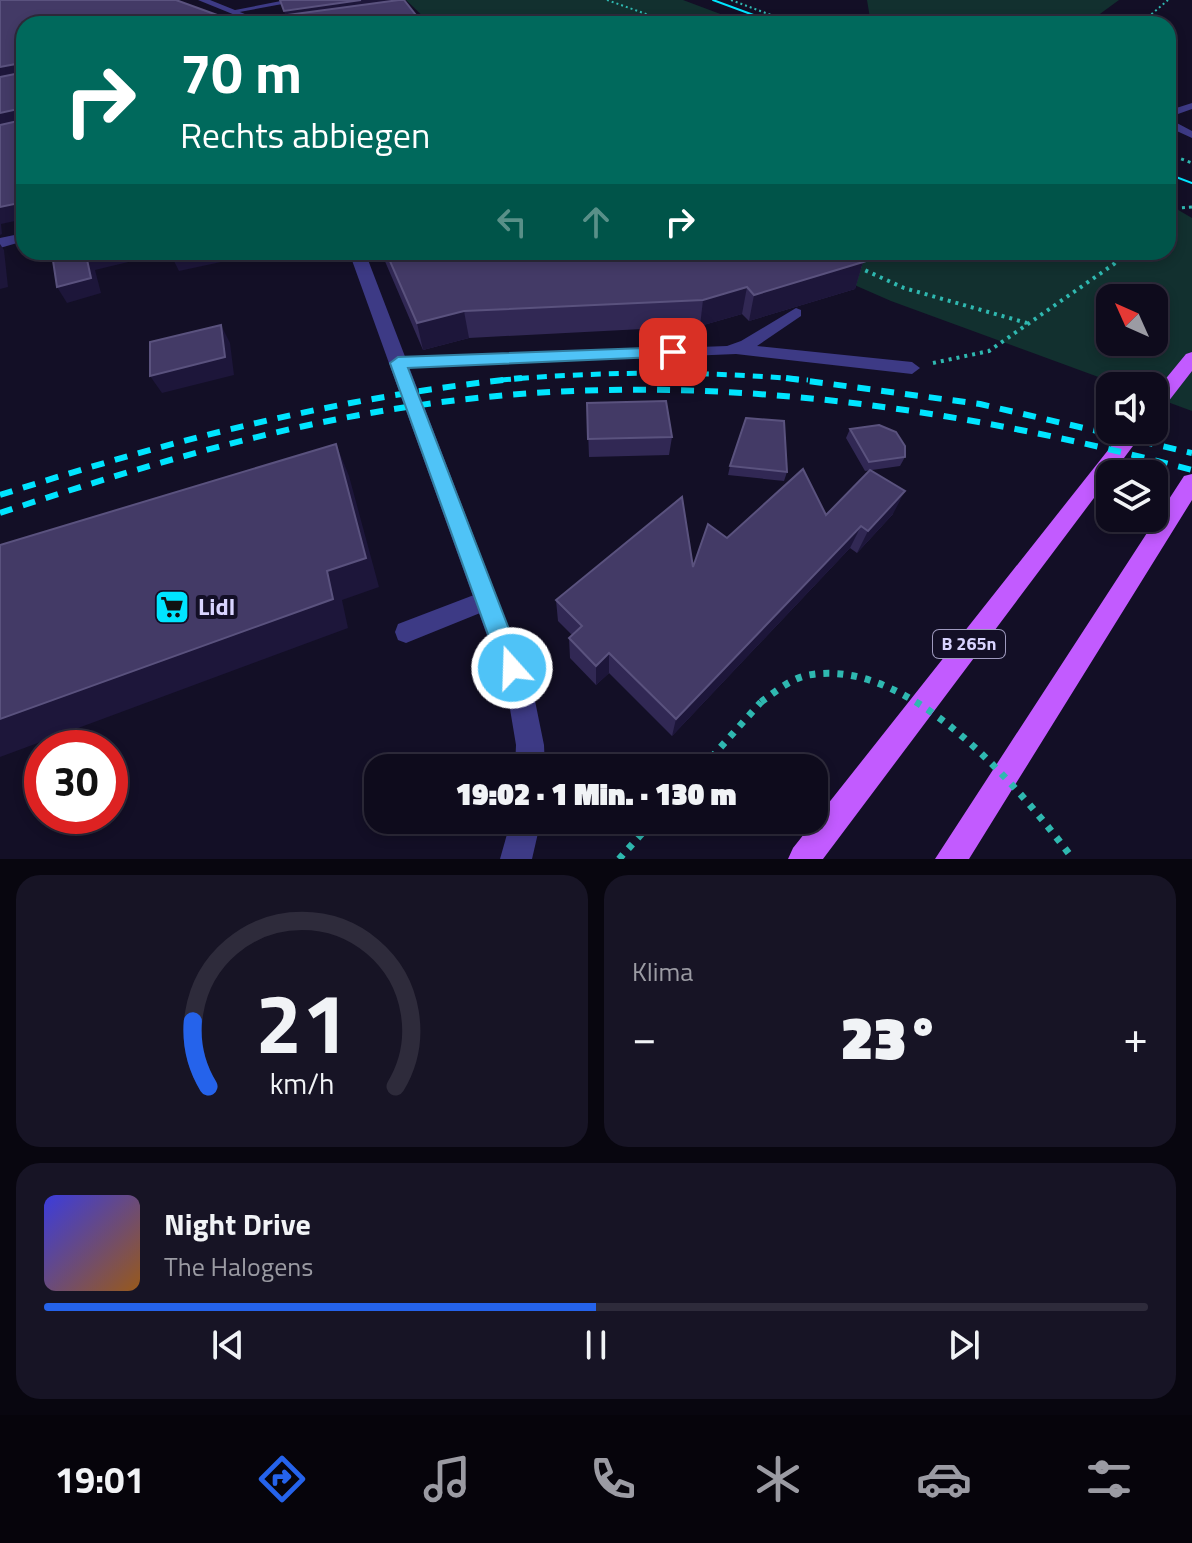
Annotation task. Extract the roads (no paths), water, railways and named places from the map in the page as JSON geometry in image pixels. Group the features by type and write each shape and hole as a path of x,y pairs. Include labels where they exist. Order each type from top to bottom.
{"main road":[{"path":"1168,388 1192,358"},
{"name":"B 265n","path":"804,859 1124,444"},
{"path":"951,859 1192,482"}],"street":[{"path":"202,0 246,16"},
{"path":"360,260 520,691 530,754"},
{"path":"516,859 522,834"}],"lane":[{"path":"234,11 300,0"},
{"path":"738,349 796,313"},
{"path":"398,363 738,349 912,368"},
{"path":"406,632 487,600"}],"tram line":[{"path":"713,0 756,16"},
{"path":"1176,177 1192,183"}],"railway":[{"path":"510,379 654,373 794,379"},
{"path":"510,379 522,378"},
{"path":"786,378 794,379"},
{"path":"0,495 129,456 323,408 510,379"},
{"path":"501,380 510,379"},
{"path":"794,379 808,380"},
{"path":"794,379 980,404 1192,453"},
{"path":"0,513 151,466 303,426 407,407 506,395 605,390 704,391 901,409 1096,446 1192,470"}],"place":[{"name":"Lidl","path":"172,607"}]}
